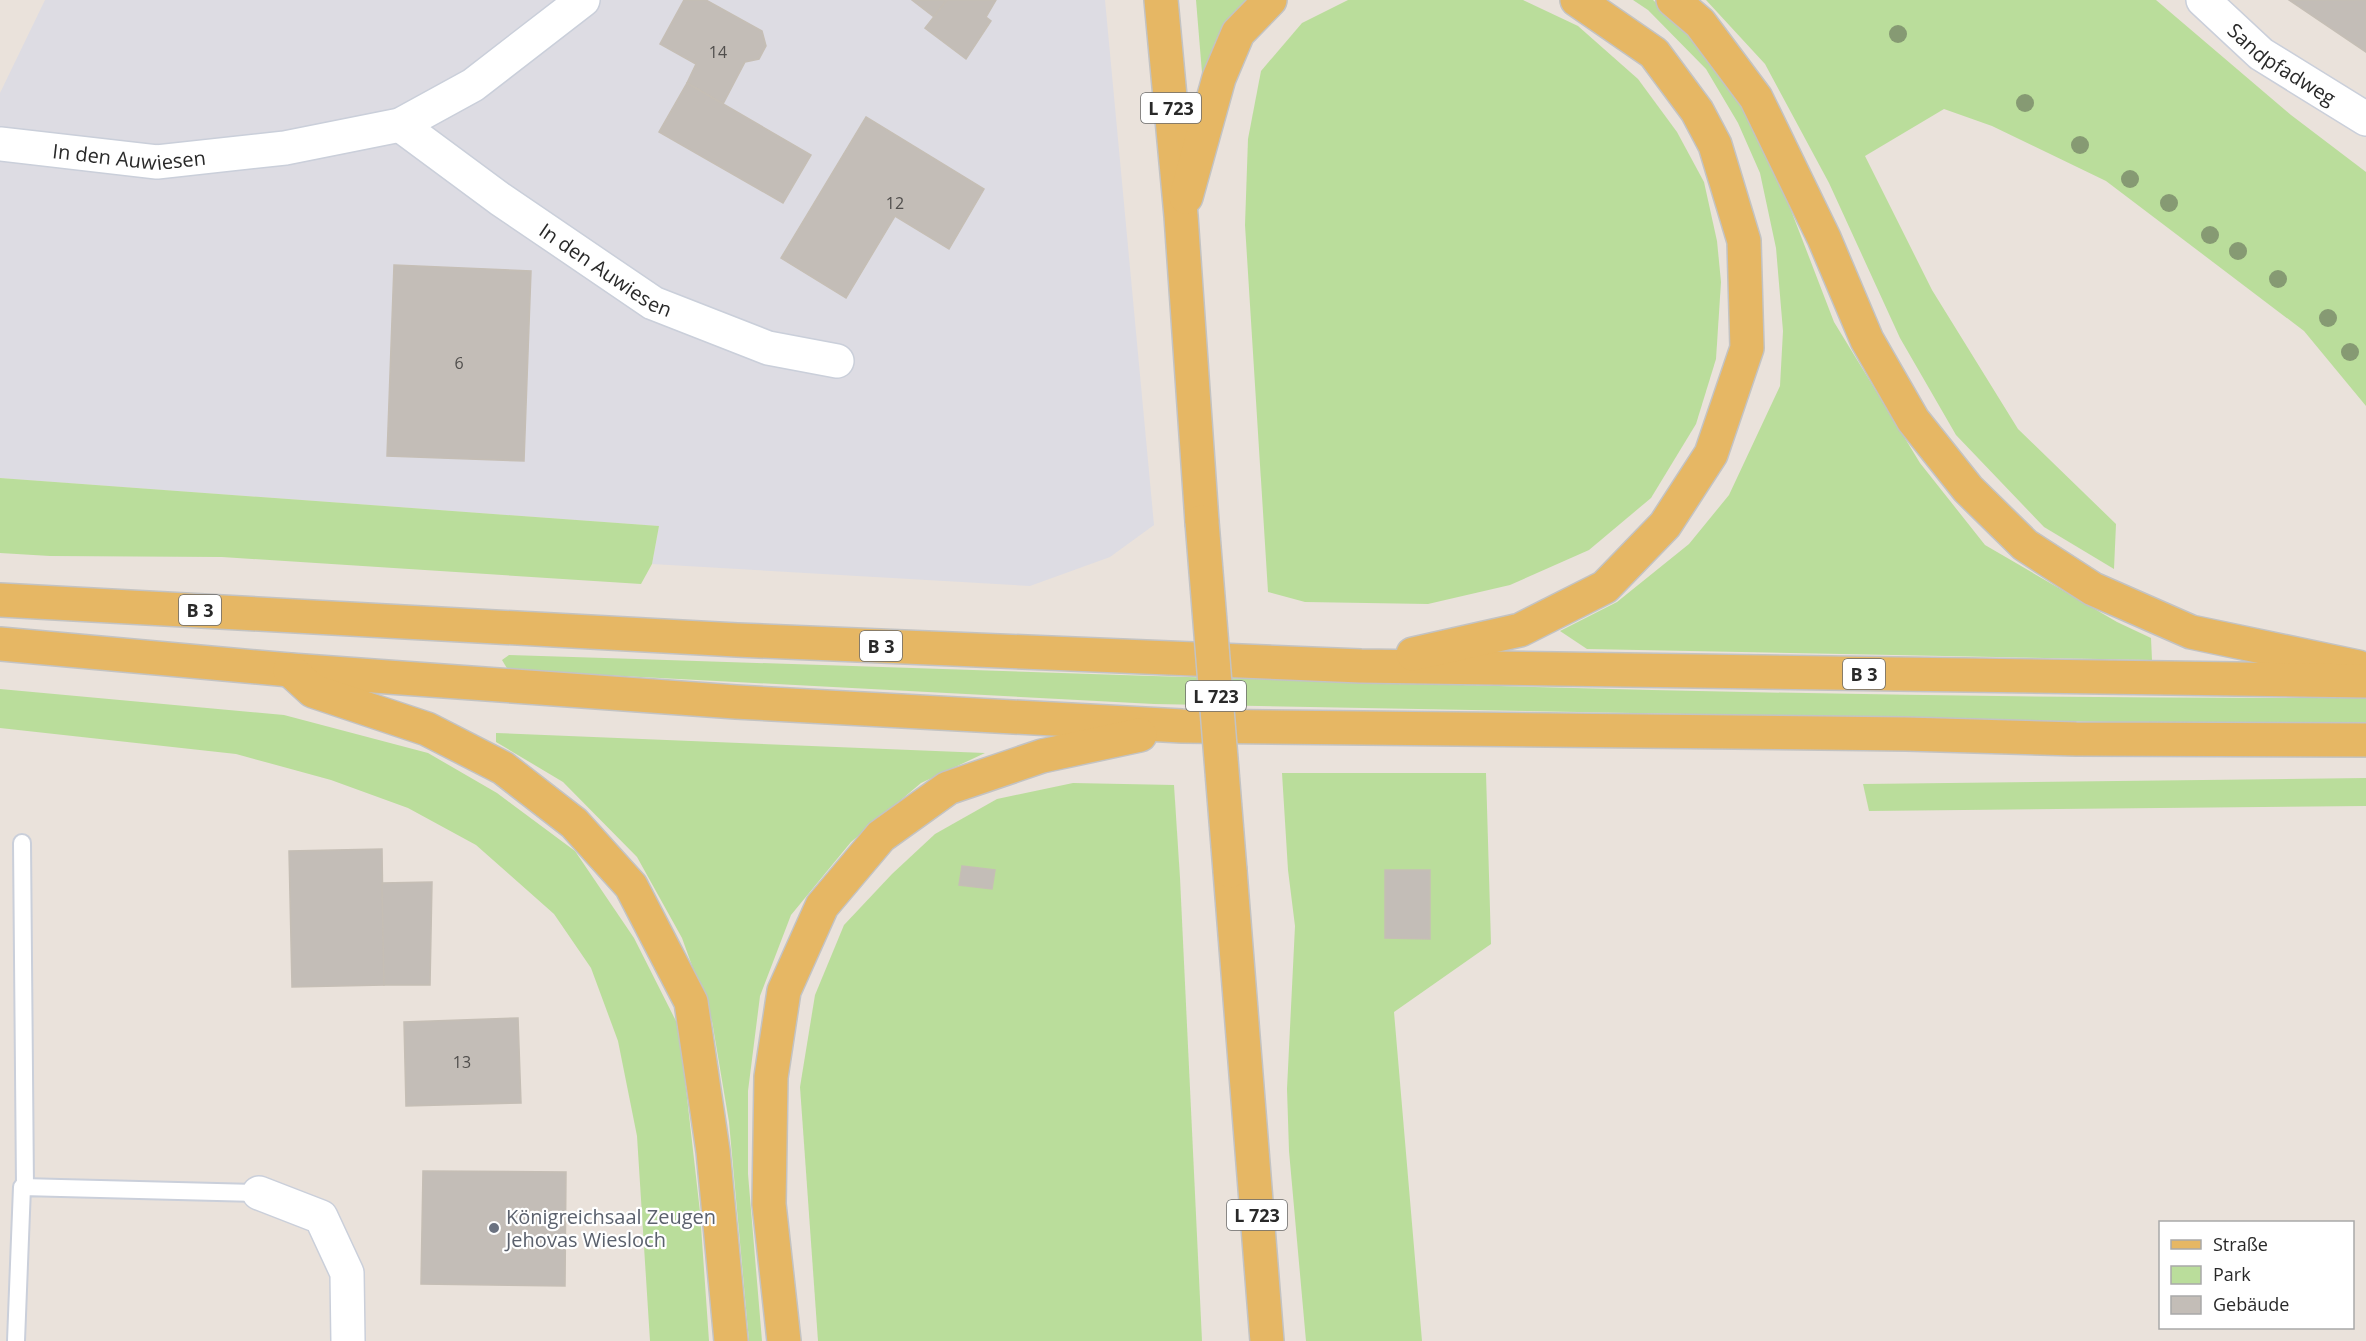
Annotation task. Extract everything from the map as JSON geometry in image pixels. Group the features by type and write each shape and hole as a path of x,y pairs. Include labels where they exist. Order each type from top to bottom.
{"main road":[{"name":"L 723","path":"1161,0 1181,216 1202,522 1267,1341"},
{"path":"1181,216 1219,78 1238,33 1270,0"},
{"path":"1361,666 1520,630 1605,587 1665,525 1711,454 1747,348 1744,241 1715,145 1697,111 1654,53 1577,0"},
{"path":"1672,0 1700,23 1756,98 1824,238 1867,340 1913,420 1968,489 2025,545 2093,589 2191,632 2366,668"},
{"name":"B 3","path":"0,600 737,640 1361,666 2366,681"},
{"path":"0,644 290,670 748,703 1182,726 1906,734 2088,739 2366,740"},
{"path":"290,670 313,692 427,729 503,768 574,823 631,886 692,1002 713,1151 731,1341"},
{"path":"784,1341 769,1204 771,1077 784,991 822,906 881,836 948,788 1042,756 1182,726"}],"street":[{"name":"In den Auwiesen","path":"0,144 157,162 285,148 400,125 473,84 583,0"},
{"name":"Sandpfadweg","path":"2203,0 2261,54 2366,118"},
{"name":"In den Auwiesen","path":"400,125 500,199 653,303 768,348 837,361"},
{"path":"259,1192 321,1217 347,1273 348,1341"}],"lane":[{"path":"22,843 25,1187"},
{"path":"16,1341 22,1186 259,1192"}],"shaded area":[{"path":"45,0 1105,0 1154,525 1110,557 1030,586 652,564 659,526 0,478 0,93"}],"green space":[{"path":"1196,0 1250,0 1204,97"},
{"path":"1348,0 1523,0 1578,26 1638,79 1677,132 1704,182 1717,241 1721,282 1716,359 1696,424 1651,498 1589,550 1510,585 1428,604 1305,602 1268,592 1245,225 1248,139 1261,71 1302,23"},
{"path":"1633,0 1653,0 1692,36 1750,114 1774,166 1834,322 1920,463 1985,545 2117,622 2151,638 2152,660 1587,649 1560,631 1617,602 1689,544 1729,495 1780,386 1783,331 1776,248 1760,173 1738,123 1706,69 1648,10"},
{"path":"1706,0 2156,0 2291,115 2366,172 2366,406 2304,331 2106,181 1992,126 1944,109 1865,156 1932,290 2018,429 2116,524 2114,569 2044,527 1956,435 1900,338 1829,183 1765,64"},
{"path":"0,478 659,526 652,564 641,584 222,557 50,556 0,553"},
{"path":"509,655 1670,690 2134,698 2366,698 2366,723 2159,723 1154,704 508,670 502,660"},
{"path":"0,689 284,715 428,753 497,793 575,851 634,938 679,1027 700,1212 709,1341 650,1341 637,1136 618,1041 591,968 554,914 476,845 408,808 331,780 236,754 0,728"},
{"path":"496,733 985,753 921,783 851,842 791,915 760,996 748,1091 748,1174 762,1341 749,1341 729,1122 712,1021 682,938 637,857 563,782 496,742"},
{"path":"1282,773 1486,773 1491,944 1394,1012 1422,1341 1306,1341 1289,1151 1287,1089 1295,926 1288,870"},
{"path":"2366,778 2366,806 1869,811 1863,784"},
{"path":"1073,783 1174,785 1202,1341 818,1341 800,1087 815,995 844,925 892,874 935,834 997,799"}],"building":[{"path":"684,0 706,0 762,31 766,46 759,59 745,62 723,104 687,83 696,64 660,44"},
{"path":"912,0 947,0 934,17"},
{"path":"947,0 996,0 986,17 991,21 966,59 925,28"},
{"path":"2289,0 2366,0 2366,52"},
{"path":"687,83 811,155 783,203 659,132"},
{"path":"866,117 984,189 949,249 895,216 846,298 781,258"},
{"path":"394,265 531,271 524,461 387,456"},
{"path":"382,849 384,985 292,987 289,851"},
{"path":"962,866 995,870 992,889 959,885"},
{"path":"1385,870 1430,870 1430,939 1385,938"},
{"path":"432,882 430,985 384,985 382,883"},
{"path":"518,1018 521,1103 406,1106 404,1022"},
{"name":"Königreichsaal Zeugen Jehovas Wiesloch","path":"423,1171 566,1172 565,1286 421,1284"}],"place":[{"name":"Königreichsaal Zeugen Jehovas Wiesloch","path":"494,1228"}]}
